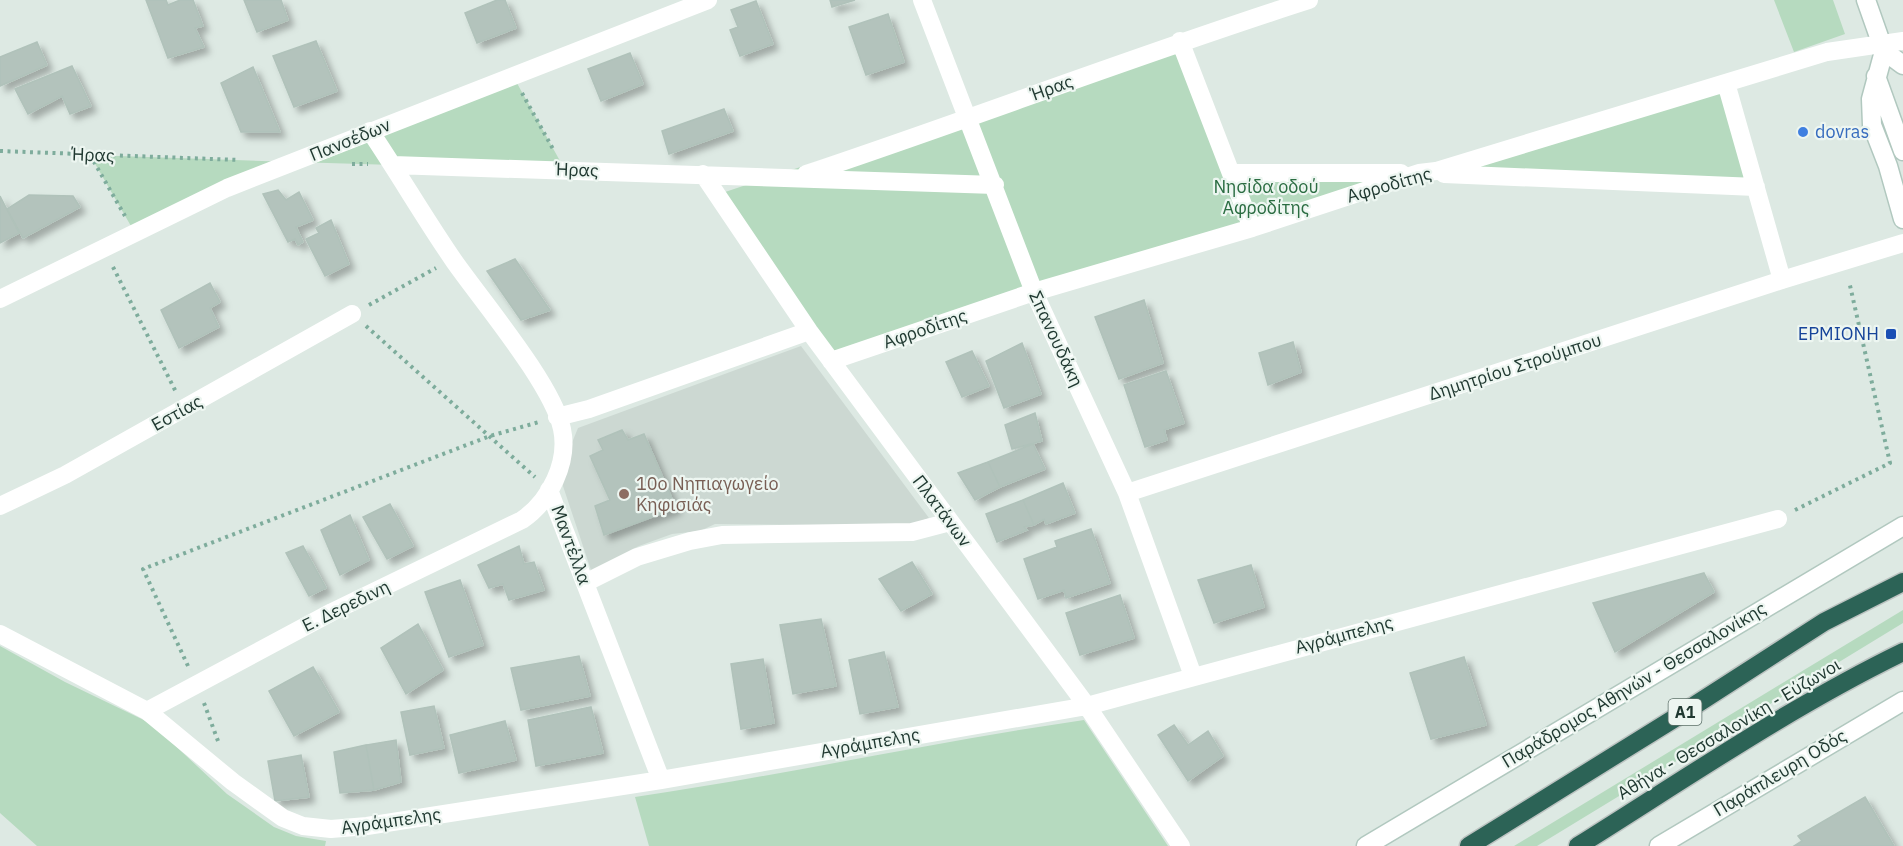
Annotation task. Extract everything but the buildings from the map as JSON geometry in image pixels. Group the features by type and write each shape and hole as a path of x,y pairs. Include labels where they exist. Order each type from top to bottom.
{"highway":[{"name":"Αθήνα - Θεσσαλονίκη - Εύζωνοι","path":"1469,846 1824,622 1903,582"},
{"name":"Αθήνα - Θεσσαλονίκη - Εύζωνοι","path":"1578,846 1722,756 1868,669 1903,652"}],"street":[{"name":"Πανσέδων","path":"0,299 227,188 708,0"},
{"name":"Σπανουδάκη","path":"922,0 995,185 1034,292 1127,493 1193,676"},
{"name":"Ήρας","path":"796,177 969,119 1180,41 1309,0"},
{"path":"1866,0 1883,47 1902,66"},
{"path":"1180,41 1252,228"},
{"name":"Αφροδίτης","path":"831,361 1034,292 1252,228 1419,173 1436,171 1827,52 1883,47 1903,41"},
{"path":"1883,47 1871,99 1872,125 1888,166 1903,219"},
{"path":"1875,75 1903,151"},
{"path":"1726,83 1782,280"},
{"path":"370,131 453,259 538,379 557,417 561,426 564,453 546,495"},
{"name":"Ήρας","path":"393,165 995,185"},
{"path":"1232,173 1419,173 1756,187"},
{"name":"Πλατάνων","path":"703,174 809,332 1087,706 1181,846"},
{"name":"Δημητρίου Στρούμπου","path":"1127,493 1782,280 1903,243"},
{"name":"Εστίας","path":"0,506 65,475 352,314"},
{"path":"557,417 589,409 809,332"},
{"name":"Μαντέλλα","path":"546,495 585,583 661,780"},
{"name":"Ε. Δερεδινη","path":"147,711 196,682 332,612 497,533 528,515 546,495"},
{"name":"Αγράμπελης","path":"0,634 147,711 233,782 283,818 303,826 331,829 367,826 661,780 1087,706 1778,519"},
{"name":"Παράδρομος Αθηνών - Θεσσαλονίκης","path":"1366,846 1896,529 1903,520"},
{"path":"585,583 637,557 690,541 722,536 782,533 912,532 950,522"},
{"name":"Παράπλευρη Οδός","path":"1659,846 1903,701"}],"path":[{"path":"513,76 565,170"},
{"name":"Ήρας","path":"0,152 249,160"},
{"path":"90,154 135,232"},
{"path":"103,248 185,409"},
{"path":"352,314 453,259"},
{"path":"1778,519 1890,463 1845,260"},
{"name":"Μαντέλλα","path":"352,314 490,436 546,495"},
{"path":"221,750 196,682 143,569 490,436 557,417"}],"shaded area":[{"path":"801,346 929,518 908,526 715,524 700,531 672,534 639,546 591,570 562,483 569,450 578,428"}],"green space":[{"path":"1774,0 1833,0 1845,34 1794,52"},
{"name":"Νησίδα οδού Αφροδίτης","path":"1180,41 1232,173 1419,173 831,361 719,194"},
{"path":"513,76 565,170 294,162"},
{"path":"1726,83 1756,187 1436,171"},
{"path":"90,155 294,162 135,233"},
{"path":"1903,610 1903,623 1537,846 1514,846"},
{"path":"0,646 65,682 152,724 227,794 274,827 296,836 326,841 325,846 37,846 0,813"},
{"path":"1084,720 1168,846 649,846 635,797 971,738"}],"place":[{"name":"dovras","path":"1803,132"},
{"name":"ΕΡΜΙΟΝΗ","path":"1891,334"},
{"name":"10ο Νηπιαγωγείο Κηφισιάς","path":"624,494"}]}
